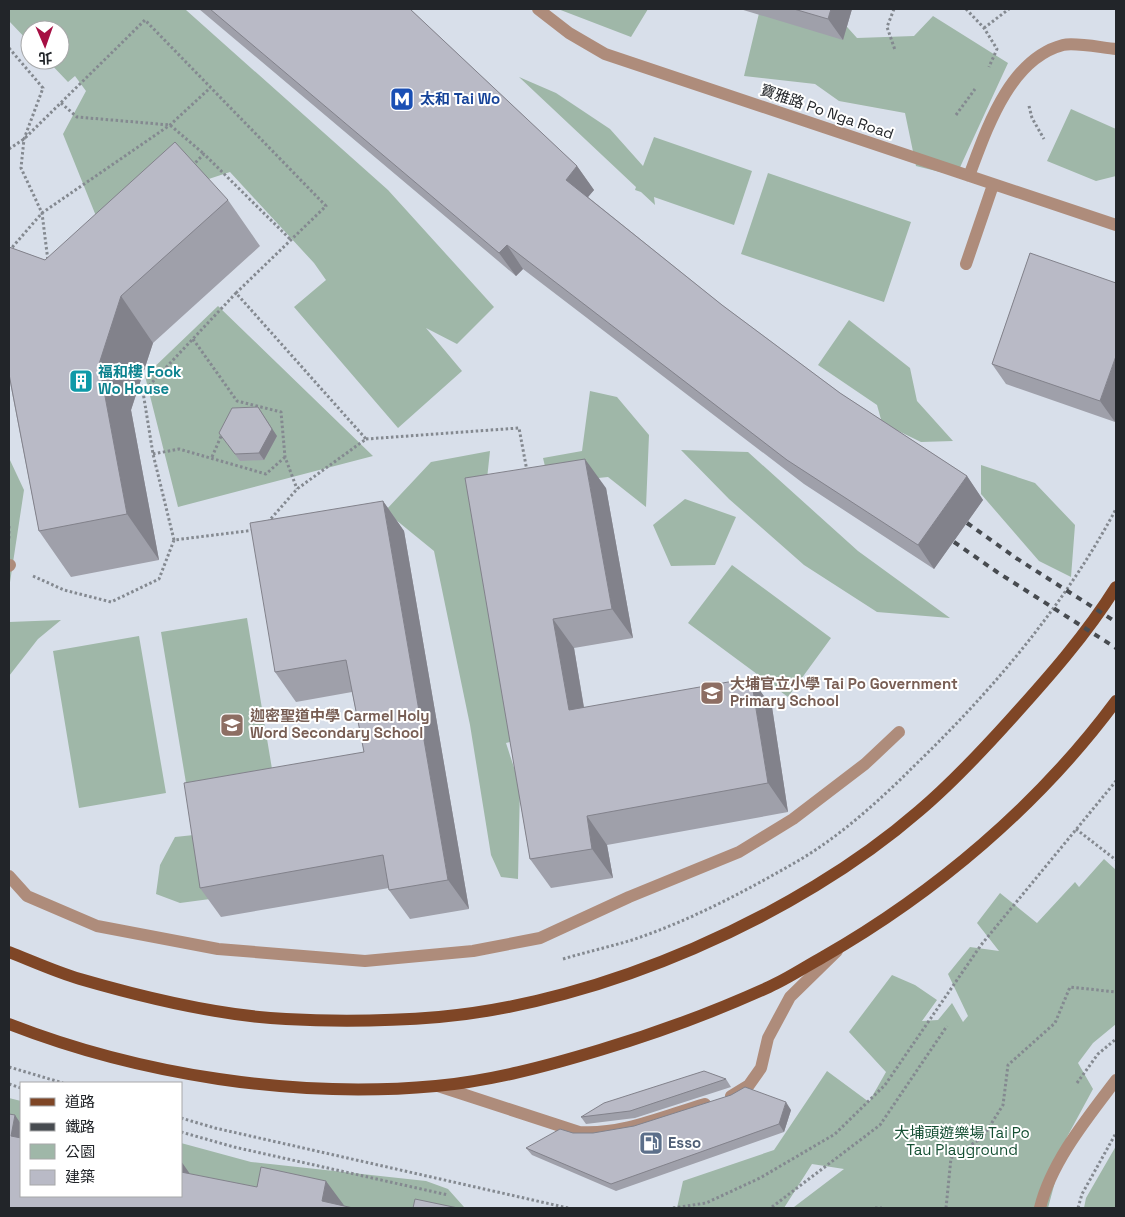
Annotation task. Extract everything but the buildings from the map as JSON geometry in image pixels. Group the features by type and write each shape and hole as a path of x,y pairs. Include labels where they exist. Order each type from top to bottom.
{"main road":[{"path":"9,952 78,979 200,1008 284,1019 367,1021 442,1017 518,1005 604,982 684,952 767,914 848,864 918,812 981,752 1047,679 1116,587"},
{"path":"9,1024 47,1039 131,1064 201,1076 283,1086 370,1089 438,1086 542,1067 626,1042 702,1015 771,986 845,944 909,903 970,855 1035,795 1116,701"}],"street":[{"name":"寶雅路 Po Nga Road","path":"538,9 569,33 605,54 1116,226"},
{"path":"969,176 993,113 1029,62 1064,45 1116,49"},
{"path":"966,264 993,185"},
{"path":"9,876 27,896 97,926 218,949 365,960 473,950 540,938 629,897 739,852 793,819 865,764 898,732"},
{"path":"438,1086 579,1132 597,1133 622,1129 733,1095 749,1085 761,1068 768,1038 790,997 845,944"},
{"path":"1040,1208 1043,1196 1071,1142 1116,1080"}],"path":[{"path":"894,9 887,27 895,50"},
{"path":"966,9 984,28 997,49 986,75"},
{"path":"984,28 1010,9"},
{"path":"9,149 24,138 145,20 326,206 236,293 143,392 153,454 174,540 160,579 111,602 64,590"},
{"path":"9,48 42,88 24,138 21,168 42,213 48,262"},
{"path":"956,115 980,83"},
{"path":"9,251 42,213 170,125 210,88"},
{"path":"60,103 77,117 170,125 204,154 291,240"},
{"path":"1029,103 1032,118 1044,139"},
{"path":"190,168 204,154"},
{"path":"236,293 366,439"},
{"path":"192,339 237,401 281,412 285,457 297,489"},
{"path":"233,409 237,401"},
{"path":"212,457 226,425"},
{"path":"174,540 262,529 297,489 366,439 519,428 522,456 528,474"},
{"path":"153,454 179,449 266,474 285,457"},
{"path":"557,960 633,939 715,906 798,861 873,806 964,718 1036,634 1102,536 1116,509"},
{"path":"673,1208 706,1203 760,1178 835,1134 885,1085 981,945 1116,781"},
{"path":"1076,829 1116,860"},
{"path":"946,1208 951,1158 983,1137 1003,1105 1008,1065 1055,1022 1070,987 1116,992"},
{"path":"772,1207 880,1125 947,1026"},
{"path":"9,1067 60,1082"},
{"path":"182,1118 215,1128 568,1208"},
{"path":"182,1132 234,1147 448,1195"},
{"path":"1078,1208 1082,1194 1116,1133"},
{"path":"875,1208 882,1208"}],"green space":[{"path":"9,9 186,10 388,190 494,307 457,344 426,328 462,371 398,428 294,307 326,280 314,263 230,172 96,216 63,134 86,91 75,76 68,82 57,70 70,70 70,20 20,20 20,33 9,21"},
{"path":"558,9 648,9 631,37"},
{"path":"760,9 831,9 857,38 914,36 933,16 1008,63 956,176 916,166 905,113 839,101 815,84 744,76"},
{"path":"519,77 556,93 610,129 643,166 654,137 752,171 734,225 654,197 655,205 641,192 635,190 636,187"},
{"path":"1071,109 1116,129 1116,176 1096,181 1047,161"},
{"path":"768,173 911,222 884,302 741,254"},
{"path":"218,306 373,456 178,507 145,376"},
{"path":"849,320 910,368 917,401 953,441 921,442 882,423 877,405 818,365"},
{"path":"590,391 617,397 649,435 646,507 608,477 549,483 543,458 582,451"},
{"path":"681,450 748,452 858,551 950,618 877,612 804,565 729,499"},
{"path":"490,451 483,516 517,740 506,743 520,786 518,879 501,877 491,855 470,725 434,551 385,511 431,462"},
{"path":"9,458 24,490 9,589"},
{"path":"981,465 1035,483 1075,525 1071,577 1039,561 981,494"},
{"path":"685,499 736,517 715,565 671,566 653,525"},
{"path":"732,565 831,638 788,697 688,623"},
{"path":"247,618 273,775 187,789 161,632"},
{"path":"61,620 38,639 9,676 9,622"},
{"path":"139,636 166,793 79,808 53,651"},
{"path":"222,832 225,897 180,903 156,894 160,865 175,837"},
{"name":"大埔頭遊樂場 Tai Po Tau Playground","path":"1104,859 1116,870 1116,1024 1093,1043 1078,1063 1093,1089 1067,1137 1048,1208 794,1207 844,1169 812,1164 784,1208 677,1208 683,1181 774,1150 827,1071 869,1102 886,1072 849,1032 892,975 915,985 937,1000 922,1021 938,1020 952,1003 963,1022 968,1016 948,974 970,947 999,951 977,923 1000,893 1037,923 1075,882 1079,887"},
{"path":"9,1098 20,1101 20,1144 9,1144"},
{"path":"182,1143 251,1162 426,1181 448,1189 464,1207 321,1208 182,1184"},
{"path":"1116,1146 1116,1208 1084,1208 1086,1198"}],"railway":[{"path":"967,523 1016,558 1116,622"},
{"path":"954,542 997,572 1116,648"}],"place":[{"name":"太和 Tai Wo","path":"402,99"},
{"name":"福和樓 Fook Wo House","path":"81,381"},
{"name":"大埔官立小學 Tai Po Government Primary School","path":"712,693"},
{"name":"迦密聖道中學 Carmel Holy Word Secondary School","path":"232,725"},
{"name":"Esso","path":"651,1143"}]}
